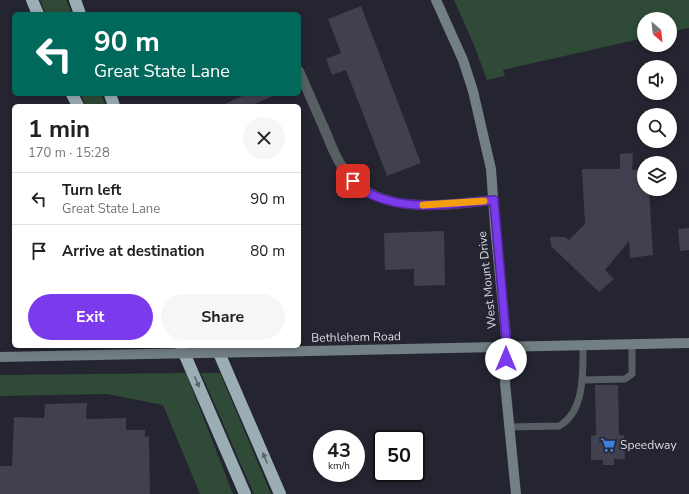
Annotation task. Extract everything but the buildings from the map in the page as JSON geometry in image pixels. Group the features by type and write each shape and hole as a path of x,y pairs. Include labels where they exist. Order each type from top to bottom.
{"highway":[{"path":"32,0 37,12"},
{"path":"75,0 79,12"},
{"path":"182,348 245,494"},
{"path":"217,348 280,494"}],"main road":[{"name":"West Mount Drive","path":"436,0 463,60 475,97 491,170 507,348 505,383 508,427 516,494"},
{"name":"Bethlehem Road","path":"0,357 507,348 689,343"}],"street":[{"path":"301,76 340,165 353,181 369,194 389,201 410,204 433,205 494,200"}],"lane":[{"path":"583,380 629,378 632,374 632,344"},
{"path":"508,427 558,426 565,422 573,413 583,380 583,346"}],"green space":[{"path":"40,0 66,0 71,12 45,12"},
{"path":"454,0 689,0 689,28 677,31 677,12 637,12 637,40 503,70 505,76 487,80 474,45"},
{"path":"82,96 102,96 105,104 85,104"},
{"path":"186,373 233,494 200,494 163,405 107,394 0,396 0,375"},
{"path":"201,373 220,373 271,494 254,494"}],"slow traffic":[{"path":"423,205 484,201"}],"place":[{"name":"Speedway","path":"608,445"}],"route":[{"path":"353,181 369,194 389,201 410,204 433,205 494,200 495,226 507,348 506,359"}]}
